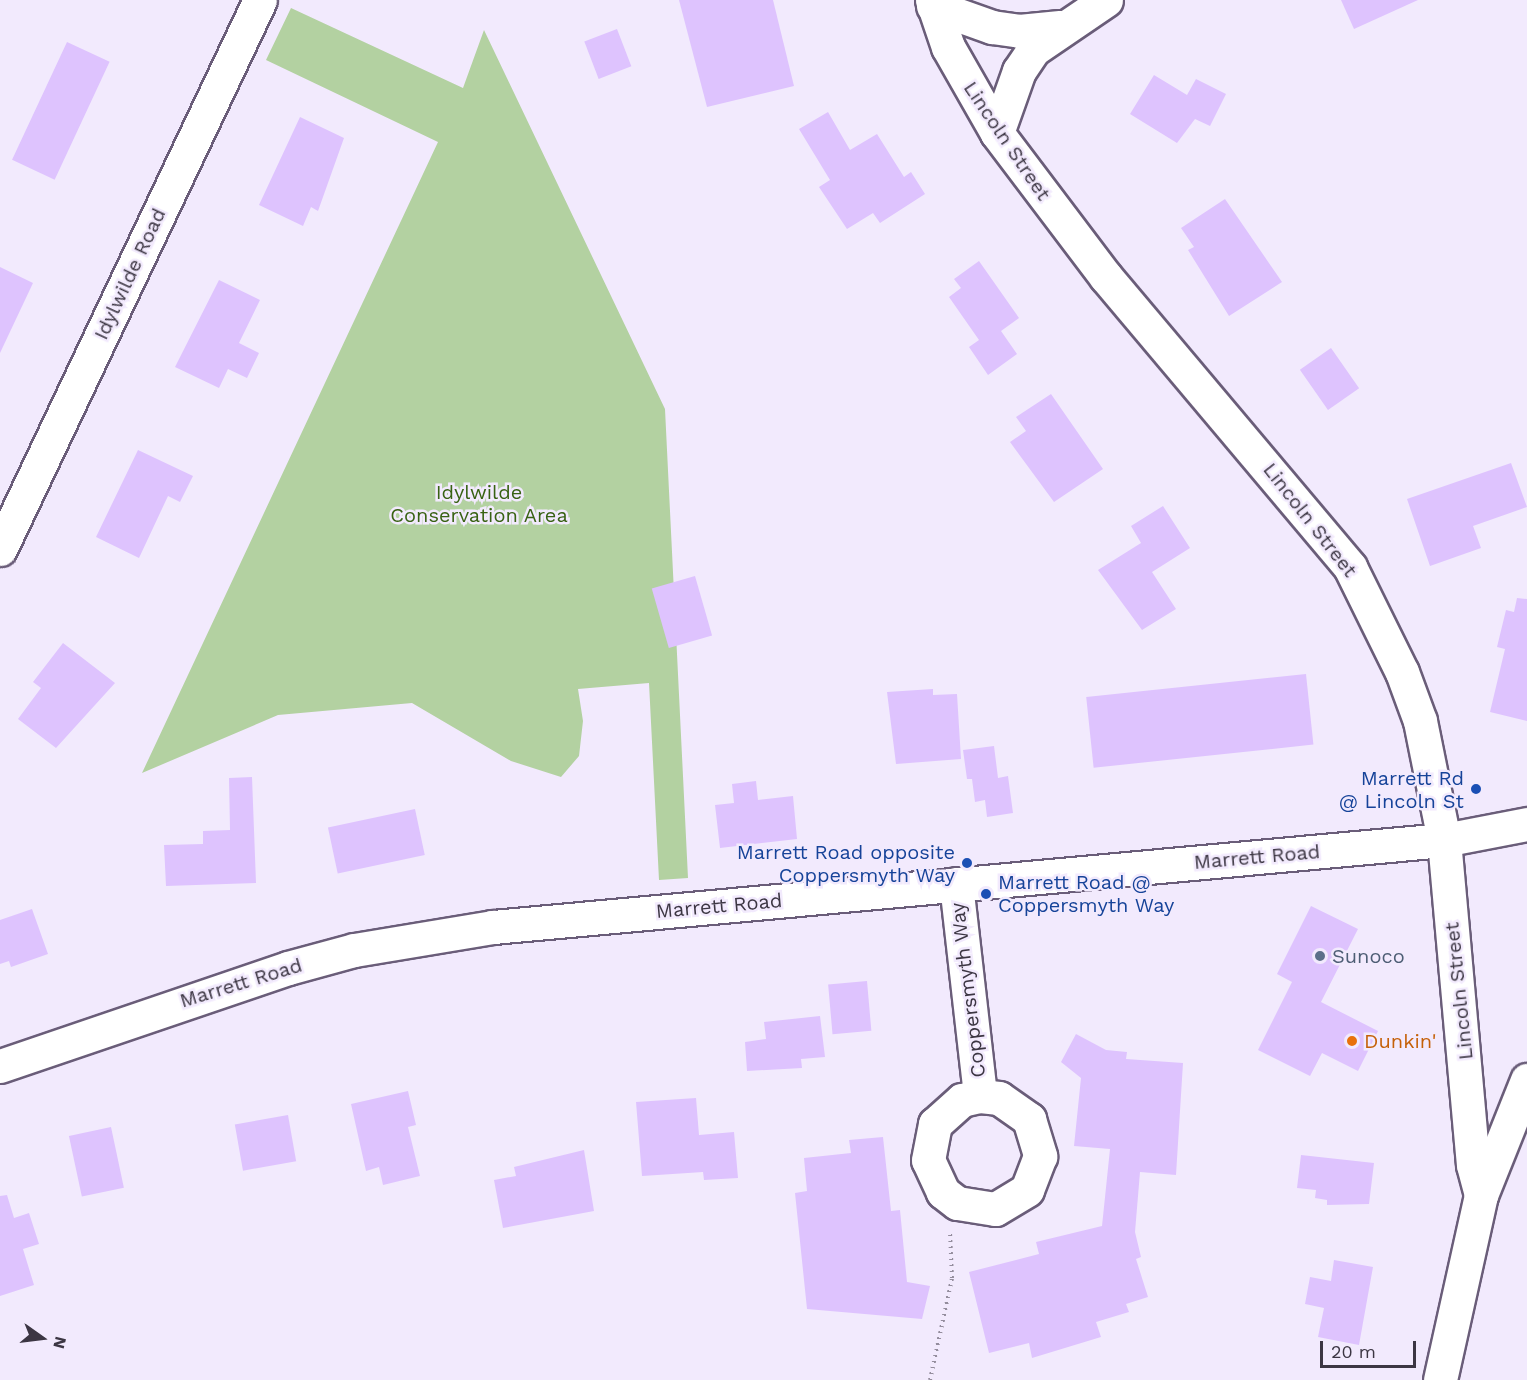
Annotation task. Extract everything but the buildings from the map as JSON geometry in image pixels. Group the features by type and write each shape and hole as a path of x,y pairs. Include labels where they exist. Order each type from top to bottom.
{"street":[{"name":"Idylwilde Road","path":"0,549 260,0"},
{"path":"997,133 1019,71 1060,27 1106,0"},
{"path":"932,3 992,27 1019,32 1060,27"},
{"name":"Lincoln Street","path":"932,3 948,47 997,133 1106,277 1350,567 1382,623 1420,721 1444,840 1473,1165 1481,1195 1440,1380"},
{"name":"Marrett Road","path":"0,1066 155,1010 354,950 493,927 1444,840 1527,824"},
{"name":"Coppersmyth Way","path":"956,884 980,1096"},
{"path":"1481,1195 1527,1080"},
{"name":"Coppersmyth Way","path":"980,1096 999,1098 1029,1119 1038,1137 1038,1165 1027,1190 1012,1202 985,1209 957,1203 933,1177 928,1141 947,1110 980,1096"}],"path":[{"path":"930,1380 952,1278 950,1229 957,1203"}],"green space":[{"name":"Idylwilde Conservation Area","path":"291,8 463,88 484,30 665,409 688,878 659,880 649,683 578,689 583,721 579,756 561,777 511,761 412,703 278,715 142,773 438,142 266,60"}],"place":[{"name":"Marrett Rd @ Lincoln St","path":"1476,789"},
{"name":"Marrett Road opposite Coppersmyth Way","path":"967,863"},
{"name":"Marrett Road @ Coppersmyth Way","path":"986,894"},
{"name":"Sunoco","path":"1320,956"},
{"name":"Dunkin'","path":"1352,1041"}]}
